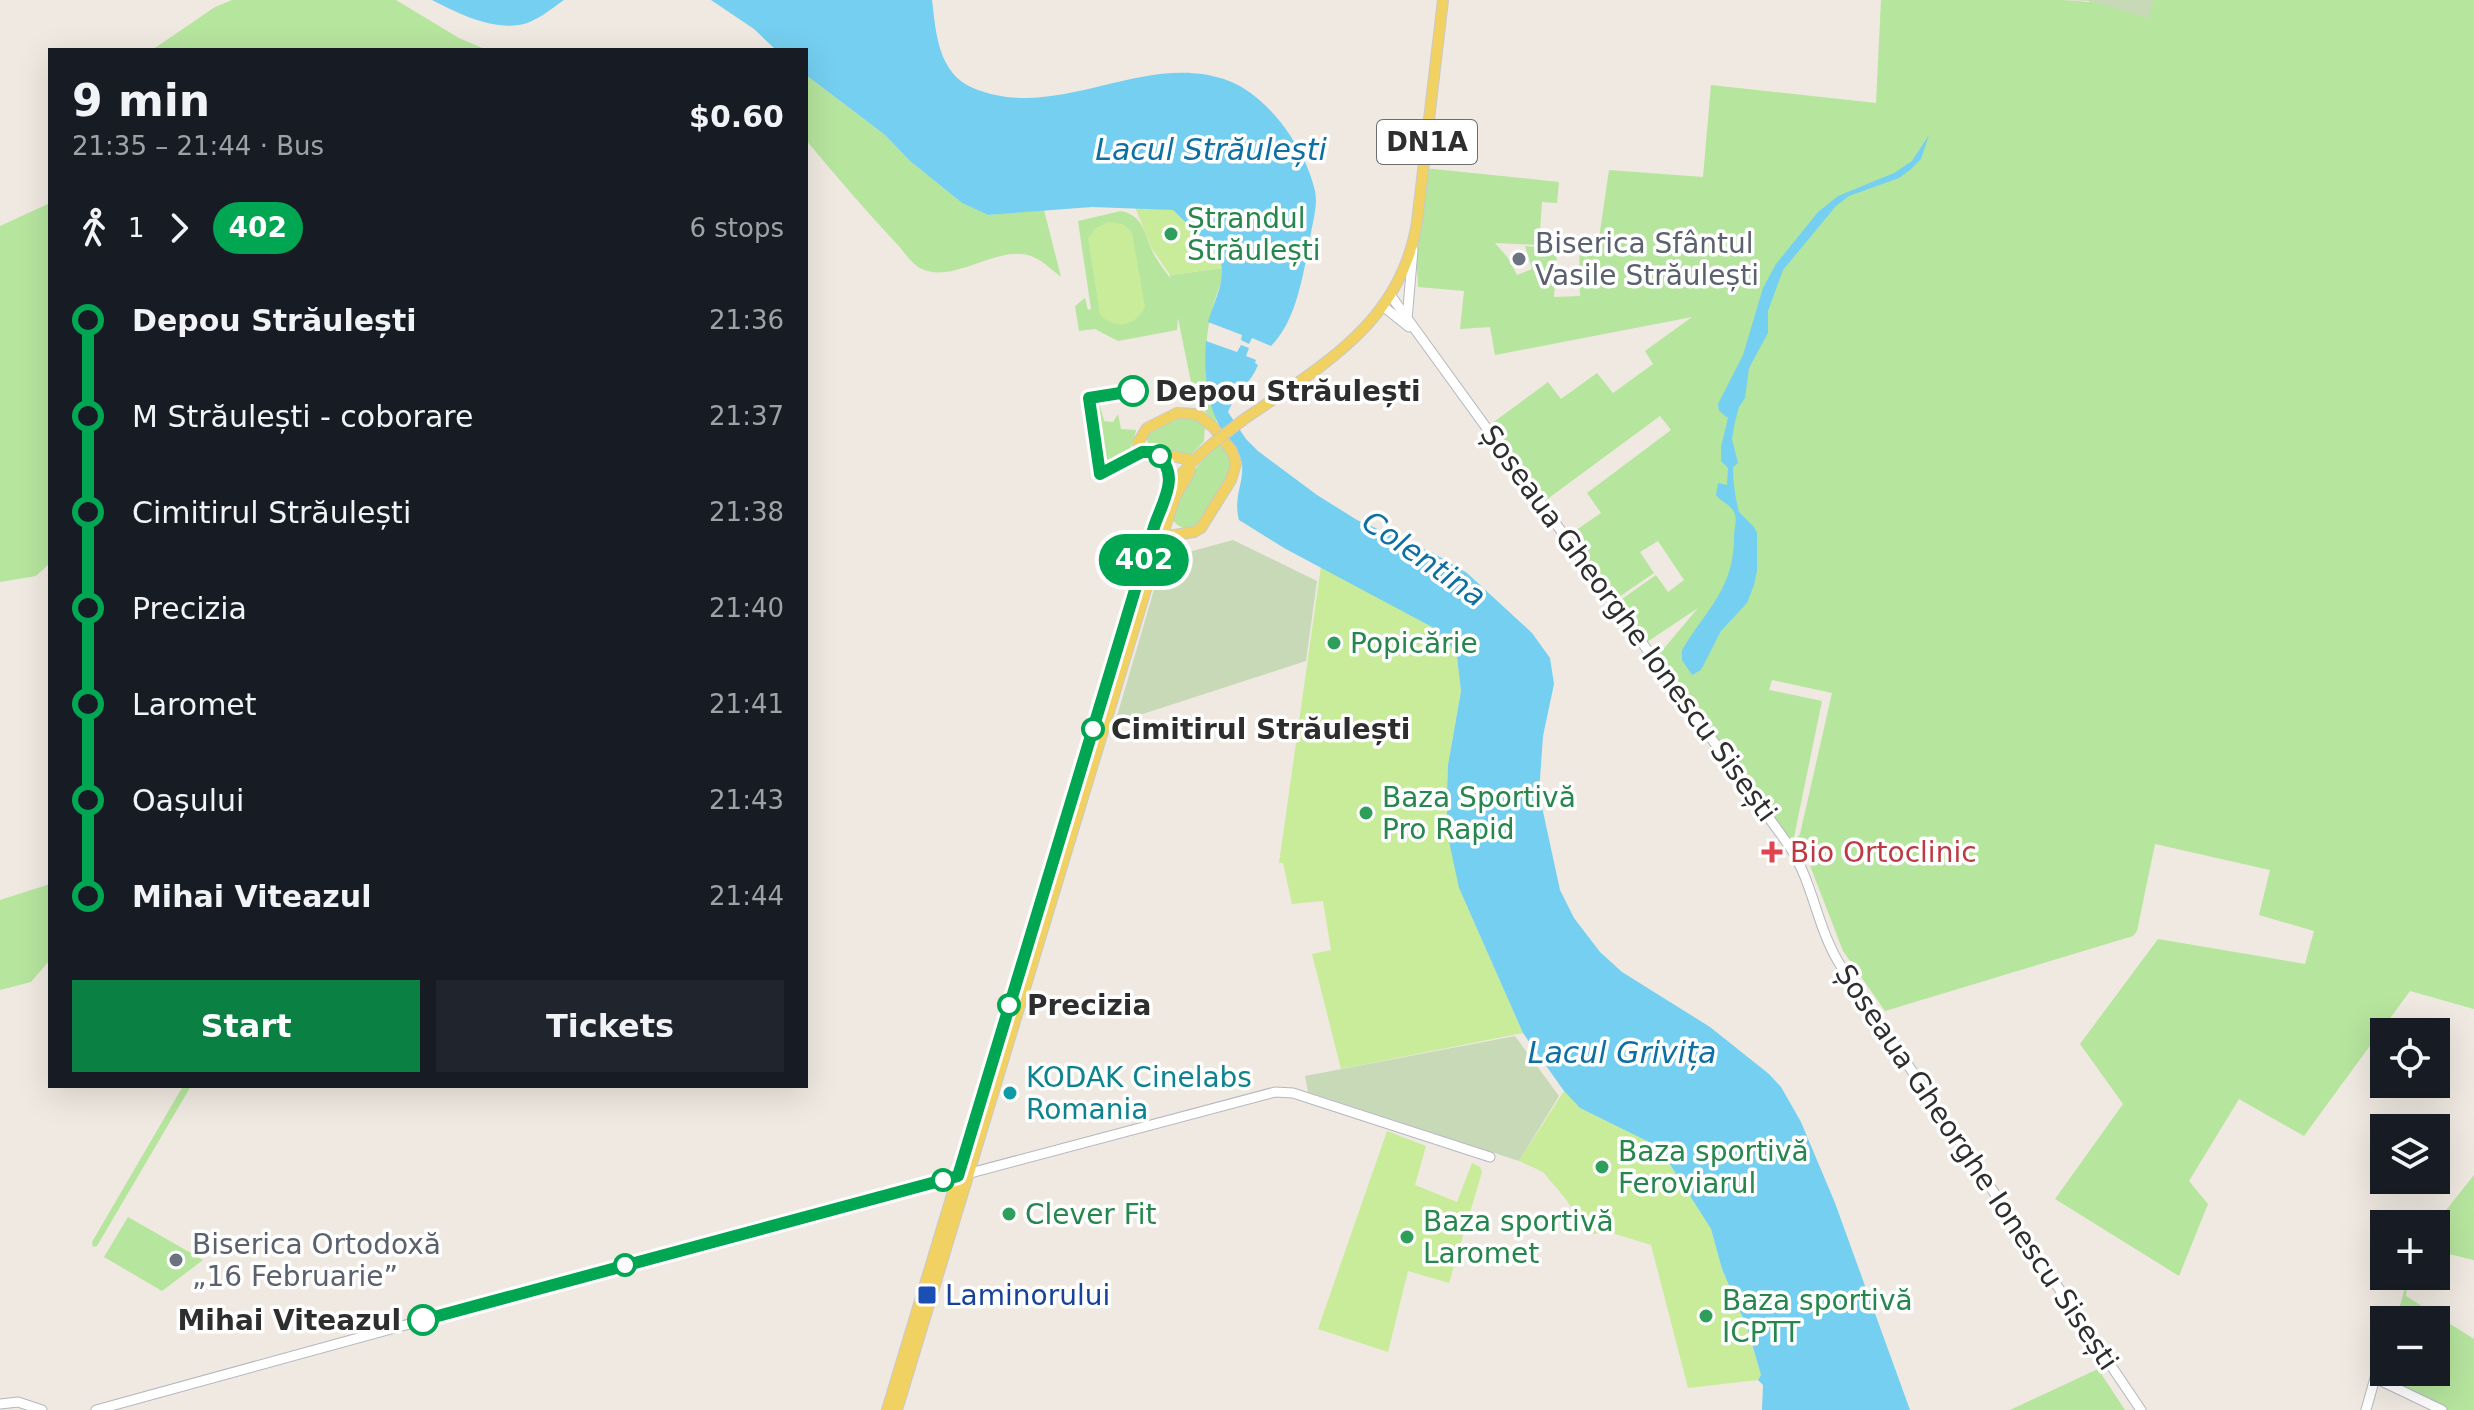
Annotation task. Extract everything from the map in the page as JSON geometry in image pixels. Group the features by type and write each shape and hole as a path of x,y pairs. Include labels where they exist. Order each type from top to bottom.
{"main road":[{"name":"DN1A","path":"897,1410 1162,537 1180,487 1208,447 1348,346 1391,296 1413,246 1443,0"},
{"path":"1162,537 1201,528 1231,480 1235,457 1210,423 1190,412 1177,413 1147,428 1139,441 1137,455 1146,451 1192,460"},
{"path":"887,1410 1154,527 1171,486 1192,460 1208,447"},
{"path":"1155,452 1167,464 1171,486"},
{"path":"1168,520 1180,533"}],"street":[{"path":"1407,319 1413,246"},
{"name":"Șoseaua Gheorghe Ionescu Sisești","path":"1391,296 1790,847 1839,963 2141,1410"},
{"name":"Șoseaua Gheorghe Ionescu Sisești","path":"1384,307 1412,329"},
{"path":"96,1410 1275,1092 1286,1091 1490,1157"},
{"path":"973,1161 982,1169"},
{"path":"2366,1410 2375,1378 2442,1410"},
{"path":"0,1404 18,1402 42,1410"}],"green space":[{"path":"232,0 396,0 459,38 482,48 155,48 215,7"},
{"path":"1881,0 2474,0 2474,1009 2410,991 2390,1018 2370,1018 2370,1046 2304,1136 2239,1099 2189,1181 2208,1204 2179,1276 2055,1199 2123,1104 2080,1044 2158,939 2305,964 2314,931 2259,915 2270,870 2155,844 2137,931 2133,936 1885,1011 1843,951 1806,855 1790,847 1800,834 1832,693 1772,680 1769,690 1822,701 1790,845 1655,659 1698,608 1644,644 1615,604 1656,575 1668,592 1684,580 1658,541 1640,552 1654,573 1613,601 1566,537 1601,513 1587,493 1671,430 1660,416 1542,503 1487,427 1548,382 1561,399 1597,373 1613,393 1653,364 1645,351 1692,317 1495,355 1490,327 1460,329 1464,291 1418,287 1415,233 1424,168 1559,182 1557,203 1542,202 1539,245 1495,243 1517,275 1532,269 1525,246 1557,249 1554,297 1580,296 1579,235 1599,238 1609,170 1703,177 1711,85 1876,103"},
{"path":"2062,0 2154,0 2148,18 2090,1"},
{"path":"808,77 885,135 910,161 962,203 989,215 1044,210 1061,277 1039,260 1018,254 948,272 922,269 808,142"},
{"path":"48,204 48,565 36,576 0,582 0,226"},
{"name":"Ștrandul Străulești","path":"1135,207 1173,210 1218,254 1223,268 1170,275 1151,247"},
{"path":"1121,211 1138,221 1170,278 1170,275 1223,268 1224,275 1211,312 1206,347 1208,382 1217,421 1213,422 1194,397 1178,318 1177,330 1118,341 1095,329 1079,331 1075,306 1085,298 1088,310 1091,309 1078,221"},
{"path":"1109,222 1123,224 1132,232 1145,307 1136,319 1125,324 1112,323 1100,315 1088,238 1096,228"},
{"path":"1099,402 1104,421 1113,422 1118,414 1121,429 1136,430 1127,453 1112,461 1104,462 1093,403"},
{"path":"1183,417 1197,420 1205,426 1204,441 1192,454 1182,455 1148,443 1146,435 1149,431"},
{"path":"1221,441 1231,462 1228,479 1212,508 1200,522 1187,529 1179,526 1172,519 1186,485 1196,468"},
{"name":"Cimitirul Străulești","path":"1233,540 1317,581 1306,661 1115,723 1163,559"},
{"name":"Baza Sportivă Pro Rapid","path":"1321,566 1432,627 1447,641 1457,657 1461,690 1448,765 1447,793 1459,888 1523,1033 1341,1069 1312,954 1331,950 1323,901 1292,904 1283,863 1279,863"},
{"path":"48,885 48,962 31,982 0,990 0,900"},
{"path":"1515,1036 1559,1096 1519,1161 1308,1092 1305,1076"},
{"path":"182,1088 190,1088 97,1246 93,1247 92,1242"},
{"path":"1564,1091 1580,1108 1659,1147 1711,1229 1722,1269 1748,1330 1761,1375 1758,1380 1688,1388 1651,1245 1612,1233 1592,1234 1587,1231 1543,1172 1519,1161"},
{"name":"Baza sportivă Laromet","path":"1387,1131 1426,1146 1415,1185 1457,1202 1472,1163 1482,1172 1449,1283 1408,1271 1388,1352 1318,1329"},
{"path":"2474,1175 2474,1260 2450,1254 2450,1210 2446,1210"},
{"path":"128,1217 203,1260 162,1291 104,1257"},
{"path":"2407,1290 2406,1296 2422,1306 2400,1306"},
{"path":"2450,1324 2474,1339 2474,1410 2442,1410 2392,1386 2450,1386"},
{"path":"2098,1369 2125,1410 2010,1410"}],"water":[{"path":"432,0 564,0 531,22 507,26 474,19"},
{"name":"Lacul Străulești","path":"711,0 932,0 941,51 952,73 973,88 1005,97 1037,98 1165,74 1197,74 1229,81 1244,88 1284,126 1303,159 1315,191 1315,212 1302,277 1288,322 1271,346 1252,338 1249,344 1241,340 1242,335 1208,322 1221,280 1221,263 1218,254 1173,210 1092,207 988,215 962,203 910,161 885,135 808,77 808,48 774,48 754,29"},
{"path":"1929,135 1921,159 1910,170 1899,178 1849,196 1836,206 1783,270 1768,311 1768,333 1749,368 1745,398 1739,407 1732,439 1738,463 1733,467 1733,473 1739,512 1757,533 1754,585 1747,603 1721,631 1701,670 1692,675 1682,660 1682,650 1724,585 1733,555 1735,515 1716,495 1718,483 1727,485 1728,468 1721,461 1721,447 1728,418 1719,411 1718,404 1743,355 1763,288 1776,264 1818,212 1838,196 1894,173 1912,161"},
{"name":"Lacul Grivița","path":"1206,341 1237,352 1241,345 1249,348 1246,356 1256,360 1258,365 1255,371 1228,412 1258,451 1357,520 1433,553 1467,573 1532,633 1550,658 1554,684 1543,736 1539,793 1560,890 1574,918 1600,952 1622,972 1710,1027 1781,1087 1801,1122 1835,1203 1910,1410 1762,1410 1763,1385 1758,1380 1761,1375 1748,1330 1722,1269 1711,1229 1659,1147 1580,1108 1564,1091 1523,1033 1459,888 1447,832 1448,765 1461,691 1457,657 1447,641 1432,627 1284,548 1239,520 1237,504 1242,464 1210,402"}],"bus line":[{"name":"402","path":"423,1320 958,1176 1154,527 1171,486 1167,464 1155,452 1142,452 1100,474 1089,398 1133,391"}],"place":[{"name":"Ștrandul Străulești","path":"1171,234"},
{"name":"Biserica Sfântul Vasile Străulești","path":"1519,259"},
{"name":"Depou Străulești","path":"1133,391"},
{"name":"Popicărie","path":"1334,643"},
{"name":"Cimitirul Străulești","path":"1093,729"},
{"name":"Baza Sportivă Pro Rapid","path":"1366,813"},
{"name":"Bio Ortoclinic","path":"1772,852"},
{"name":"Precizia","path":"1009,1005"},
{"name":"KODAK Cinelabs Romania","path":"1010,1093"},
{"name":"Baza sportivă Feroviarul","path":"1602,1167"},
{"name":"Clever Fit","path":"1009,1214"},
{"name":"Baza sportivă Laromet","path":"1407,1237"},
{"name":"Biserica Ortodoxă „16 Februarie”","path":"176,1260"},
{"name":"Laminorului","path":"927,1295"},
{"name":"Baza sportivă ICPTT","path":"1706,1316"},
{"name":"Mihai Viteazul","path":"423,1320"}],"water label":[{"name":"Colentina","path":"1424,559"}]}
